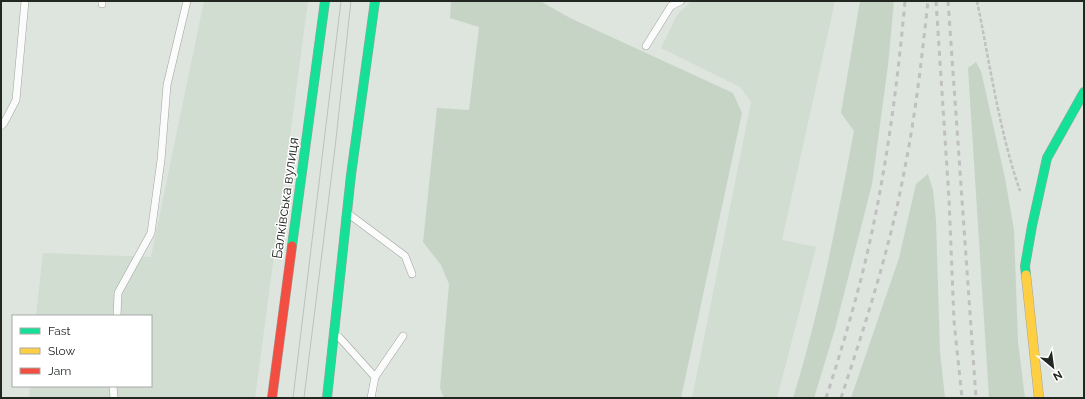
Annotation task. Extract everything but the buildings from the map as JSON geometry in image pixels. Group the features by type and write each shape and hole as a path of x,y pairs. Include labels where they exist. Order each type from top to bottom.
{"main road":[{"name":"Балківська вулиця","path":"272,398 325,1"},
{"path":"327,398 347,212 375,1"},
{"path":"1039,398 1025,266 1047,158 1084,92"}],"lane":[{"path":"1,126 16,100 25,1"},
{"path":"117,315 118,293 151,232 161,160 167,85 187,1"},
{"path":"646,46 671,6 684,3"},
{"path":"347,212 405,256 412,274"},
{"path":"335,333 375,377"},
{"path":"371,398 375,377 403,336"},
{"path":"113,387 114,398"}],"path":[{"path":"977,1 998,108 1015,175 1022,196"}],"shaded area":[{"path":"204,1 308,1 255,398 29,398 30,387 152,387 152,315 36,315 43,253 151,257"},
{"path":"451,1 540,1 570,18 733,93 742,113 681,398 444,398 440,388 449,284 441,265 423,242 437,108 469,110 479,27 450,18"},
{"path":"691,1 835,1 782,240 816,247 777,398 691,398 751,102 740,87 661,48 677,15"},
{"path":"860,1 894,1 888,65 872,184 835,329 814,398 793,398 820,299 854,131 841,113"},
{"path":"976,62 981,71 1005,178 1014,230 1018,342 1025,398 989,398 968,68"},
{"path":"928,174 933,190 936,220 940,352 945,398 851,398 899,258 916,184"}],"tram line":[{"path":"293,398 341,1"},
{"path":"304,398 335,148 351,1"}],"railway":[{"path":"826,398 860,283 878,201 894,101 905,1"},
{"path":"841,398 860,341 893,225 916,105 928,1"},
{"path":"936,1 949,199 954,321 962,398"},
{"path":"948,1 976,398"}],"traffic: fast":[{"path":"292,246 325,1"},
{"path":"327,398 351,175 375,1"},
{"path":"1026,275 1025,266 1032,226 1047,158 1084,92"}],"traffic: slow":[{"path":"1026,275 1039,398"}],"traffic: jam":[{"path":"272,398 292,246"}]}
